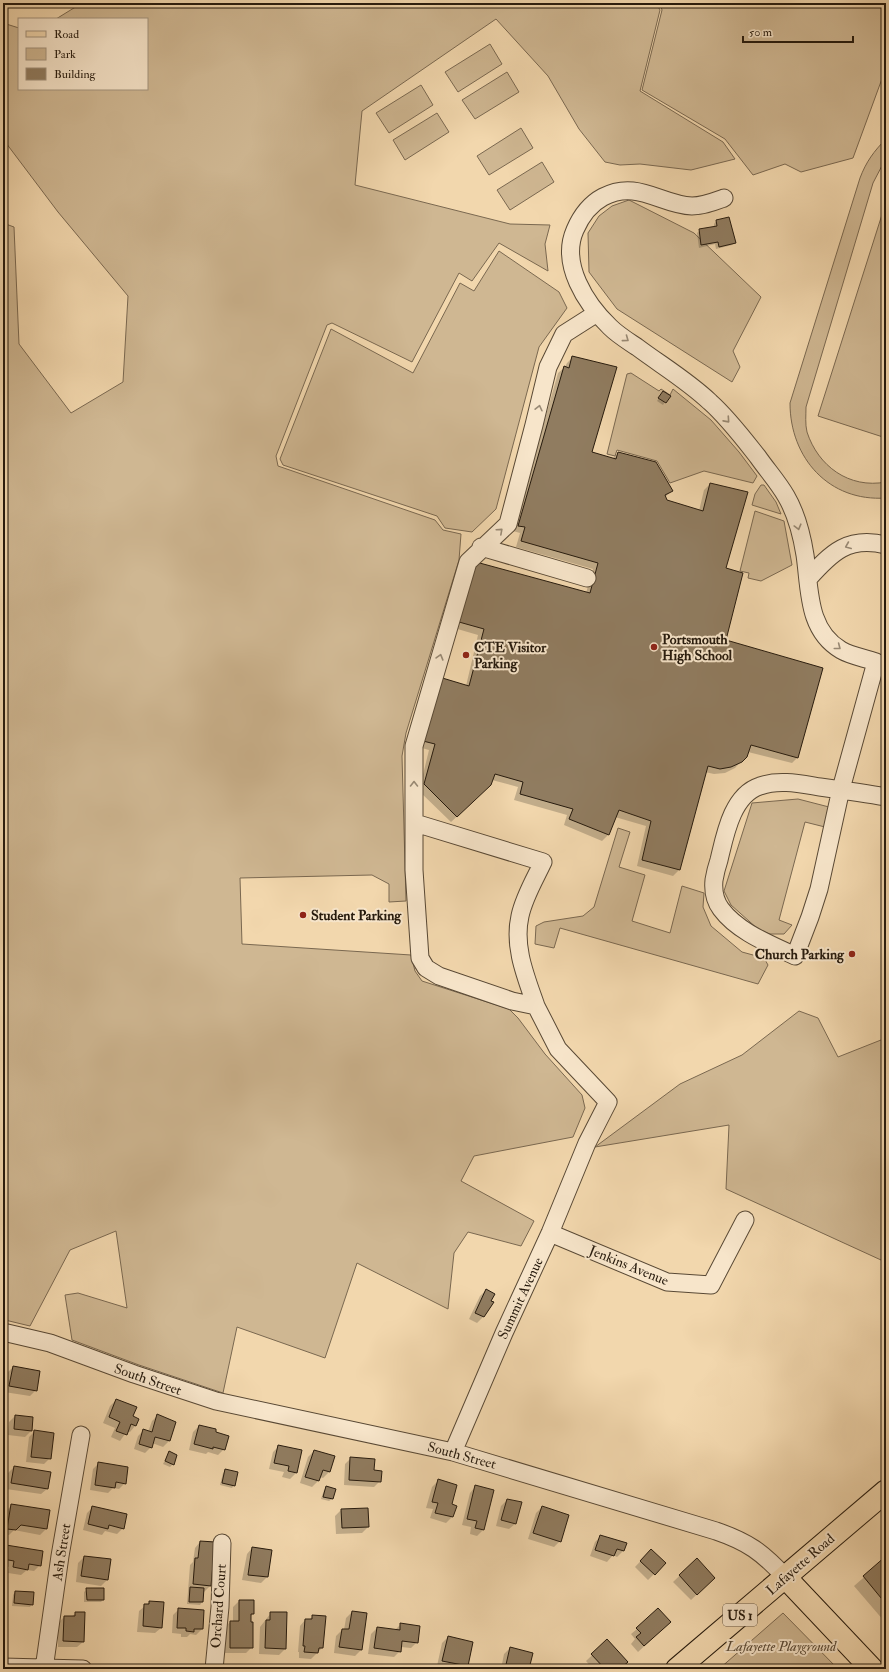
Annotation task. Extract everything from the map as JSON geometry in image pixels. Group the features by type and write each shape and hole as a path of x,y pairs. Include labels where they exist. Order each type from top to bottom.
{"main road":[{"name":"Lafayette Road","path":"678,1669 886,1491"},
{"name":"South Street","path":"785,1577 872,1669"}],"street":[{"path":"724,198 706,205 690,206 650,193 628,191 616,192 603,197 590,207 581,218 573,235 570,249 572,266 578,282 587,299 610,328 694,388 711,402 746,442 787,497 804,552 810,600 814,616 820,628 828,639 841,650 876,662 841,790 818,889 810,917 795,956 754,936 737,925 722,910 715,897 714,881 724,840 732,816 740,802 748,793 760,786 778,783 797,783 841,790 886,797"},
{"path":"536,1006 512,1001 439,976 426,968 420,958 414,870 414,746 468,562 508,524 548,367 564,334 598,313"},
{"path":"808,579 824,561 842,548 856,542 872,542 886,545"},
{"path":"481,548 587,578"},
{"path":"415,823 543,862 524,904 520,916 518,933 523,969 536,1006"},
{"name":"Summit Avenue","path":"453,1452 504,1333 550,1234 587,1143 608,1102 558,1049 536,1006"},
{"name":"Jenkins Avenue","path":"550,1234 667,1282 711,1285 745,1220"},
{"name":"South Street","path":"3,1332 50,1343 162,1384 216,1401 453,1452 558,1482 732,1536 746,1542 759,1551 785,1577"},
{"name":"Ash Street","path":"44,1668 60,1556 81,1435"},
{"name":"Orchard Court","path":"214,1669 220,1607 222,1543"},
{"path":"3,1667 83,1669"}],"green space":[{"path":"82,3 656,3 660,10 640,91 723,142 735,159 691,170 640,164 620,165 605,162 579,129 548,76 496,19 362,111 355,185 510,224 550,225 545,244 548,271 499,243 472,281 459,273 412,362 332,323 327,325 276,456 278,466 435,520 443,530 461,534 459,560 406,733 402,756 406,901 389,902 389,884 372,875 240,878 242,944 411,955 415,971 422,981 509,1009 518,1018 545,1054 582,1095 585,1108 573,1137 474,1156 461,1181 534,1221 521,1246 468,1232 454,1253 448,1309 357,1263 325,1358 237,1327 223,1393 139,1365 72,1340 65,1295 78,1293 127,1308 116,1231 70,1250 30,1326 5,1320 3,1288 3,223 14,227 19,344 71,413 123,382 128,296 58,212 3,139 3,23 18,28 18,90 148,90 148,18 58,18"},
{"path":"660,3 886,3 886,74 883,76 853,158 801,172 785,164 753,175 725,139 642,90 662,10"},
{"path":"490,44 502,64 458,92 445,72"},
{"path":"507,72 519,92 475,119 462,100"},
{"path":"421,85 433,105 389,133 376,113"},
{"path":"437,113 449,132 405,160 393,140"},
{"path":"521,128 533,148 489,175 477,156"},
{"path":"886,139 886,158 873,183 806,407 806,426 812,444 827,465 848,478 860,482 886,482 886,498 866,497 847,493 831,484 817,473 805,458 797,442 792,423 790,403 860,178 871,157"},
{"path":"542,162 554,182 510,210 497,190"},
{"path":"629,200 694,233 761,297 733,351 740,367 732,382 617,309 589,272 588,233 599,216 612,206"},
{"path":"886,202 886,438 818,416"},
{"path":"499,251 559,292 567,308 539,347 496,509 472,532 445,528 437,516 283,465 280,459 331,329 413,373 460,283 474,291"},
{"path":"631,373 659,391 661,389 670,395 673,389 711,420 739,452 757,476 753,483 704,471 670,483 657,461 617,450 615,456 607,454 627,374"},
{"path":"761,485 764,485 776,502 781,514 752,505 755,494"},
{"path":"755,511 784,521 792,565 761,581 748,578 749,573 740,571"},
{"path":"798,799 829,807 825,827 805,822 779,920 792,925 784,934 770,934 759,930 731,905 724,891 752,803"},
{"path":"618,828 630,832 619,867 645,875 632,921 670,933 682,886 704,893 703,907 711,926 742,952 764,958 768,965 758,984 560,928 554,948 535,944 536,926 544,922 583,916 594,907"},
{"path":"799,1011 818,1018 838,1057 886,1038 886,1259 881,1260 726,1189 729,1125 595,1147 680,1084 742,1055"},
{"name":"Lafayette Playground","path":"783,1613 838,1669 719,1669"}],"building":[{"path":"729,217 736,243 719,247 718,242 701,245 699,229 717,226 716,220"},
{"path":"572,356 617,367 592,452 616,459 618,452 656,462 673,491 665,495 667,500 703,511 710,483 748,492 726,568 743,573 726,640 823,668 798,758 751,745 747,757 742,762 731,767 720,769 708,766 680,870 642,860 651,821 619,810 609,835 569,819 573,809 520,794 523,782 495,774 491,785 457,817 424,784 435,744 423,741 439,677 469,686 484,629 459,622 476,562 590,593 598,563 521,541 525,527 518,526 564,366 569,368"},
{"path":"663,391 671,396 666,403 658,398"},
{"path":"486,1289 495,1294 491,1301 494,1302 484,1317 475,1313"},
{"path":"13,1366 40,1371 37,1391 9,1386"},
{"path":"116,1399 137,1407 133,1416 139,1419 136,1426 131,1424 127,1435 116,1431 120,1422 109,1417"},
{"path":"157,1414 176,1422 170,1441 155,1437 152,1448 139,1444 143,1429 152,1432"},
{"path":"15,1415 33,1417 32,1431 14,1429"},
{"path":"199,1425 216,1429 216,1432 229,1436 225,1450 213,1447 213,1449 194,1444"},
{"path":"34,1430 54,1433 51,1459 31,1457"},
{"path":"278,1445 302,1450 297,1473 288,1471 289,1466 274,1463"},
{"path":"314,1450 335,1456 330,1472 323,1470 319,1481 305,1477"},
{"path":"169,1451 177,1455 174,1465 165,1461"},
{"path":"350,1457 375,1459 374,1470 382,1471 381,1482 349,1480"},
{"path":"98,1462 128,1467 126,1484 116,1482 115,1488 95,1485"},
{"path":"14,1466 51,1472 48,1489 11,1483"},
{"path":"225,1469 238,1472 235,1486 222,1483"},
{"path":"438,1479 457,1485 452,1504 457,1506 453,1517 435,1513 438,1503 432,1502"},
{"path":"475,1485 494,1490 484,1530 475,1528 477,1521 467,1519"},
{"path":"326,1486 336,1489 333,1499 323,1497"},
{"path":"3,1493 6,1493 5,1503 3,1503"},
{"path":"507,1499 522,1502 516,1524 501,1520"},
{"path":"11,1504 50,1510 47,1529 21,1525 16,1530 7,1529"},
{"path":"92,1506 127,1514 124,1529 109,1525 108,1529 88,1524"},
{"path":"542,1506 569,1515 561,1542 533,1533"},
{"path":"368,1508 369,1527 342,1528 341,1509"},
{"path":"600,1535 627,1543 624,1551 617,1549 614,1556 595,1550"},
{"path":"200,1541 215,1542 211,1586 193,1584 195,1558 198,1558"},
{"path":"6,1545 43,1551 41,1566 29,1564 28,1570 13,1567 14,1561 3,1559"},
{"path":"252,1547 272,1550 268,1577 248,1575"},
{"path":"651,1549 666,1563 655,1575 640,1561"},
{"path":"84,1556 111,1559 108,1580 81,1576"},
{"path":"886,1556 886,1604 863,1576"},
{"path":"697,1558 715,1578 697,1595 679,1575"},
{"path":"190,1587 204,1588 203,1602 189,1602"},
{"path":"86,1588 104,1588 104,1600 87,1600"},
{"path":"15,1591 34,1592 33,1605 14,1603"},
{"path":"239,1600 254,1600 254,1614 251,1614 251,1622 253,1622 253,1648 230,1648 230,1621 239,1621"},
{"path":"149,1601 164,1602 162,1628 143,1626 144,1604 149,1604"},
{"path":"178,1608 204,1610 203,1629 194,1629 194,1632 186,1631 186,1628 177,1628"},
{"path":"658,1608 671,1622 644,1646 636,1637 641,1633 636,1628"},
{"path":"352,1611 367,1613 362,1650 339,1647 342,1629 349,1629"},
{"path":"75,1612 85,1612 84,1642 63,1641 64,1616 75,1616"},
{"path":"270,1612 287,1612 286,1649 265,1648 266,1620 270,1620"},
{"path":"312,1615 326,1616 323,1648 319,1648 318,1653 304,1652 305,1646 303,1646 305,1619 312,1619"},
{"path":"400,1623 420,1626 418,1643 402,1641 401,1652 374,1648 377,1627 400,1630"},
{"path":"448,1636 473,1642 468,1666 442,1661"},
{"path":"607,1639 628,1662 620,1669 605,1669 591,1654"},
{"path":"510,1647 533,1653 529,1669 505,1669"}],"place":[{"name":"Portsmouth High School","path":"654,647"},
{"name":"CTE Visitor Parking","path":"466,655"},
{"name":"Student Parking","path":"303,915"},
{"name":"Church Parking","path":"852,954"}]}
